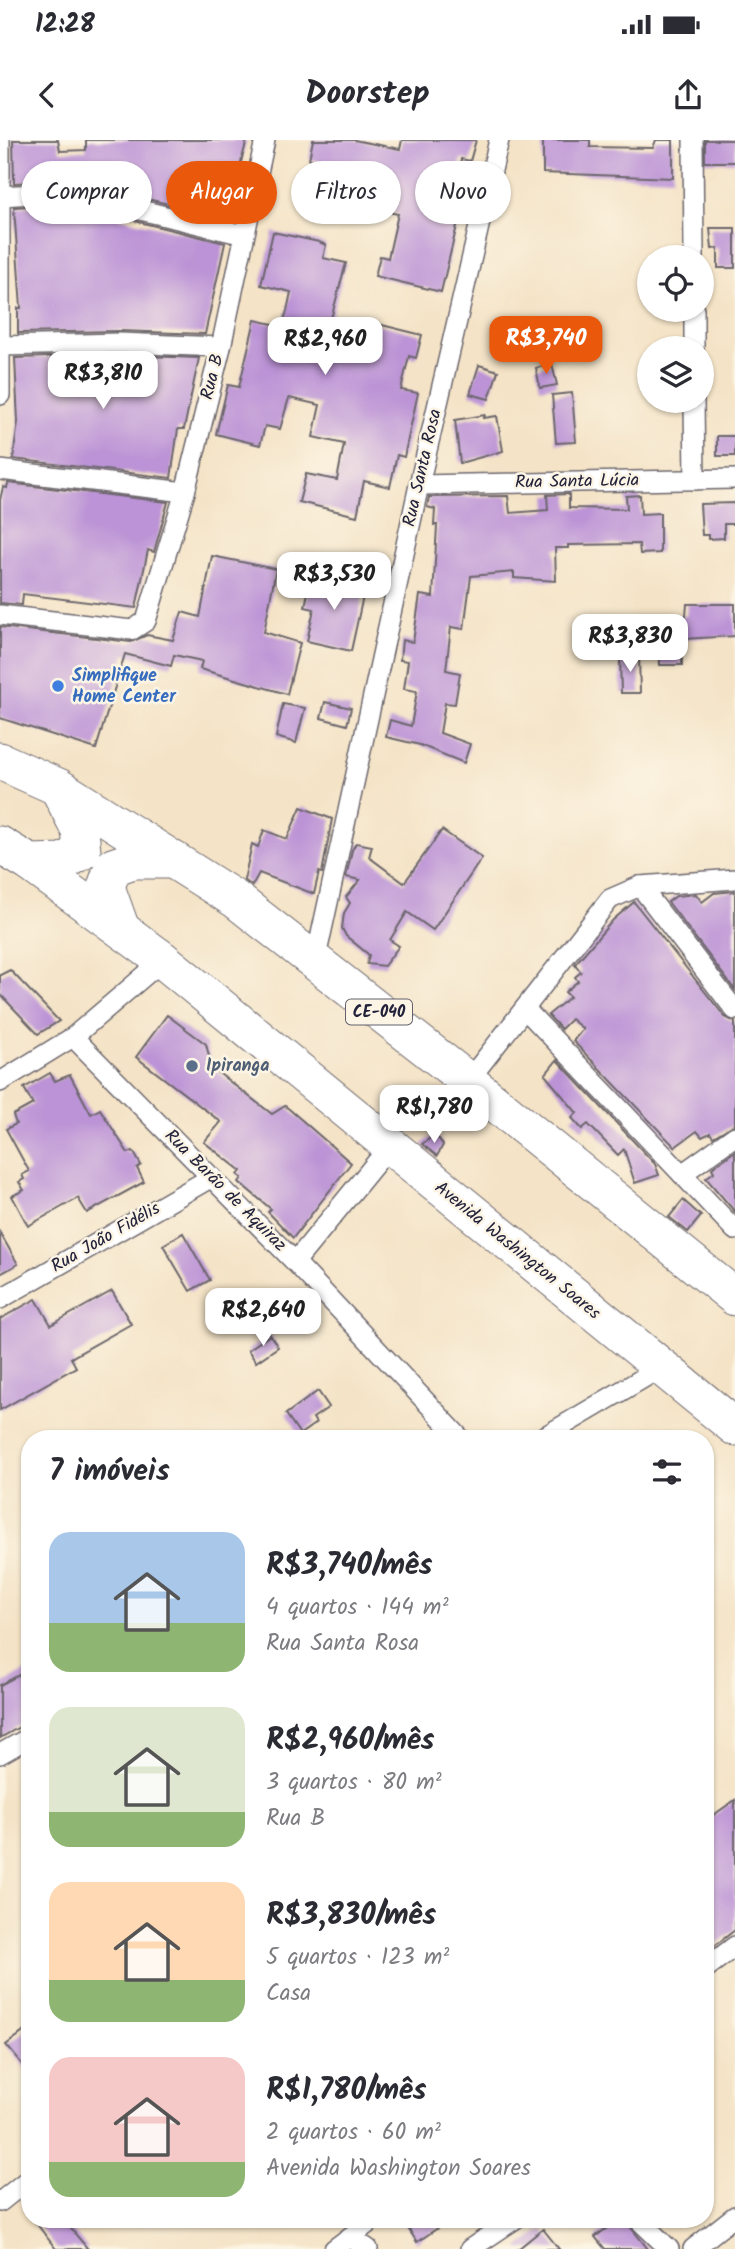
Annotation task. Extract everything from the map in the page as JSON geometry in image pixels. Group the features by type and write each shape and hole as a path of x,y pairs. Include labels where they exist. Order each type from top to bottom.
{"highway":[{"name":"CE-040","path":"0,761 58,787 234,899 468,1081 735,1297"},
{"path":"15,854 62,862 82,851 80,830 58,787"},
{"name":"Avenida Washington Soares","path":"15,854 163,960 735,1427"},
{"path":"121,929 106,887 113,867 133,860 173,860"}],"street":[{"path":"0,140 0,395"},
{"name":"Rua B","path":"0,615 132,630 142,625 151,612 185,492 221,347 265,140"},
{"name":"Rua Santa Rosa","path":"315,962 419,485 499,140"},
{"path":"693,140 694,245"},
{"path":"1,196 66,192 244,235"},
{"path":"2,346 119,343 221,347"},
{"path":"694,413 695,480"},
{"path":"0,470 185,492"},
{"name":"Rua Santa Lúcia","path":"419,485 735,479"},
{"path":"468,1081 601,907 610,899 640,886 735,879"},
{"path":"640,886 735,1010"},
{"path":"0,1082 73,1037 163,960"},
{"path":"525,1009 733,1225"},
{"name":"Rua Barão de Aquiraz","path":"73,1037 295,1262 452,1430"},
{"path":"682,1174 735,1136"},
{"path":"295,1262 389,1147"},
{"name":"Rua João Fidélis","path":"0,1299 212,1177"},
{"path":"556,1430 662,1367"},
{"path":"0,1754 21,1742"},
{"path":"714,1962 735,1946"},
{"path":"0,2202 21,2185"},
{"path":"693,2249 735,2216"},
{"path":"334,2249 362,2228"},
{"path":"470,2249 502,2228"},
{"path":"647,2228 669,2249"},
{"path":"350,2237 368,2249"}],"building":[{"path":"13,140 58,140 60,151 86,150 86,140 247,140 241,161 166,161 166,203 152,200 152,161 21,161 21,183 14,183"},
{"path":"313,140 354,140 400,149 402,140 476,140 470,161 415,161 415,224 457,224 441,292 375,276 380,256 388,258 396,224 401,224 401,161 309,159"},
{"path":"543,140 590,140 590,147 653,148 656,140 673,140 673,178 543,173"},
{"path":"705,140 735,140 735,162 705,162"},
{"path":"14,207 21,207 21,224 147,224 225,243 205,334 119,331 18,333 18,308 21,308"},
{"path":"710,228 735,228 735,268 718,268 718,248 714,249"},
{"path":"273,232 319,242 326,245 323,258 346,263 329,326 362,333 364,326 373,328 374,323 422,335 416,358 409,356 401,390 418,393 404,457 397,455 390,487 364,481 357,516 299,502 306,474 337,480 344,444 313,437 320,405 289,398 280,429 265,426 260,445 216,434 228,385 239,387 255,320 282,326 287,311 291,292 261,285"},
{"path":"119,355 199,358 184,429 178,429 171,478 13,459 18,422 15,358"},
{"path":"552,364 557,385 540,388 536,368"},
{"path":"479,365 498,371 489,399 470,394"},
{"path":"572,393 576,442 556,443 552,395"},
{"path":"485,415 484,418 497,416 503,451 460,463 455,420"},
{"path":"717,436 735,436 735,456 717,456"},
{"path":"8,483 168,502 154,552 148,550 136,608 23,594 22,605 0,603 0,500 3,487 7,488"},
{"path":"569,494 569,508 627,509 626,496 640,495 641,514 660,513 660,553 640,554 639,544 568,545 568,548 555,548 556,581 514,578 514,572 471,576 464,629 451,627 446,670 460,673 455,704 445,703 440,733 470,744 464,763 420,745 386,737 390,720 411,726 417,691 404,689 408,661 400,660 402,640 413,642 420,595 433,597 437,525 434,525 435,509 427,507 429,497 508,496 510,513 548,510 547,495"},
{"path":"735,503 735,524 724,524 724,538 708,539 708,535 702,535 700,504"},
{"path":"212,556 276,569 264,632 300,643 287,694 200,669 202,661 174,655 171,666 125,654 96,749 0,718 0,627 131,642 147,635 173,640 182,612 200,617"},
{"path":"311,577 365,587 351,651 307,641 314,609 305,607"},
{"path":"687,604 735,604 735,636 682,639 682,665 660,665 659,617 686,616"},
{"path":"620,656 639,656 640,693 621,693"},
{"path":"325,702 351,708 347,725 321,718"},
{"path":"283,704 305,708 296,743 276,737"},
{"path":"301,807 332,819 322,873 319,872 314,894 259,873 252,886 244,880 252,844 258,847 264,830 287,839"},
{"path":"442,830 482,858 433,930 407,912 390,940 399,946 384,966 367,964 369,955 346,936 342,928 344,913 350,903 346,897 360,880 346,877 352,850 356,843 372,846 369,857 404,883"},
{"path":"735,891 735,990 668,902 676,896 696,894 702,902 714,893"},
{"path":"634,902 725,1017 735,1022 735,1124 713,1137 710,1133 702,1137 697,1131 675,1147 573,1041 583,1029 571,1019 561,1029 548,1015 570,997 565,992 578,981 575,977 581,972 575,964 613,920"},
{"path":"10,970 59,1021 38,1034 0,994 0,975"},
{"path":"167,1015 206,1044 212,1068 272,1114 285,1106 351,1163 293,1238 268,1212 271,1209 239,1182 242,1178 238,1175 241,1171 204,1142 221,1122 136,1057"},
{"path":"557,1060 655,1164 659,1175 635,1183 624,1149 618,1155 588,1124 582,1129 572,1118 577,1113 545,1075"},
{"path":"50,1073 55,1081 70,1075 91,1114 100,1109 128,1153 133,1151 141,1165 137,1168 144,1182 87,1213 78,1198 28,1226 12,1196 24,1190 19,1182 24,1179 22,1175 29,1171 6,1129 16,1124 13,1115 33,1104 24,1088"},
{"path":"433,1136 443,1145 437,1156 422,1144"},
{"path":"735,1151 735,1212 706,1178 714,1172 712,1168"},
{"path":"683,1200 701,1216 688,1232 669,1217"},
{"path":"0,1233 18,1264 0,1274"},
{"path":"183,1233 210,1280 190,1291 163,1245"},
{"path":"112,1291 131,1324 71,1358 76,1367 0,1410 0,1319 36,1299 51,1325"},
{"path":"270,1335 278,1347 256,1362 248,1350"},
{"path":"318,1391 329,1407 313,1418 316,1423 306,1430 297,1430 286,1414"},
{"path":"21,1674 21,1726 0,1738 0,1685"},
{"path":"735,1800 735,1930 714,1946 714,1815"},
{"path":"21,2034 21,2063 6,2045"},
{"path":"40,2228 72,2228 88,2249 56,2249"},
{"path":"408,2228 438,2228 417,2242"},
{"path":"607,2228 631,2228 648,2249 605,2249 595,2237"},
{"path":"543,2229 559,2249 518,2249 534,2236"}],"place":[{"name":"Simplifique Home Center","path":"58,686"},
{"name":"Ipiranga","path":"192,1066"}]}
